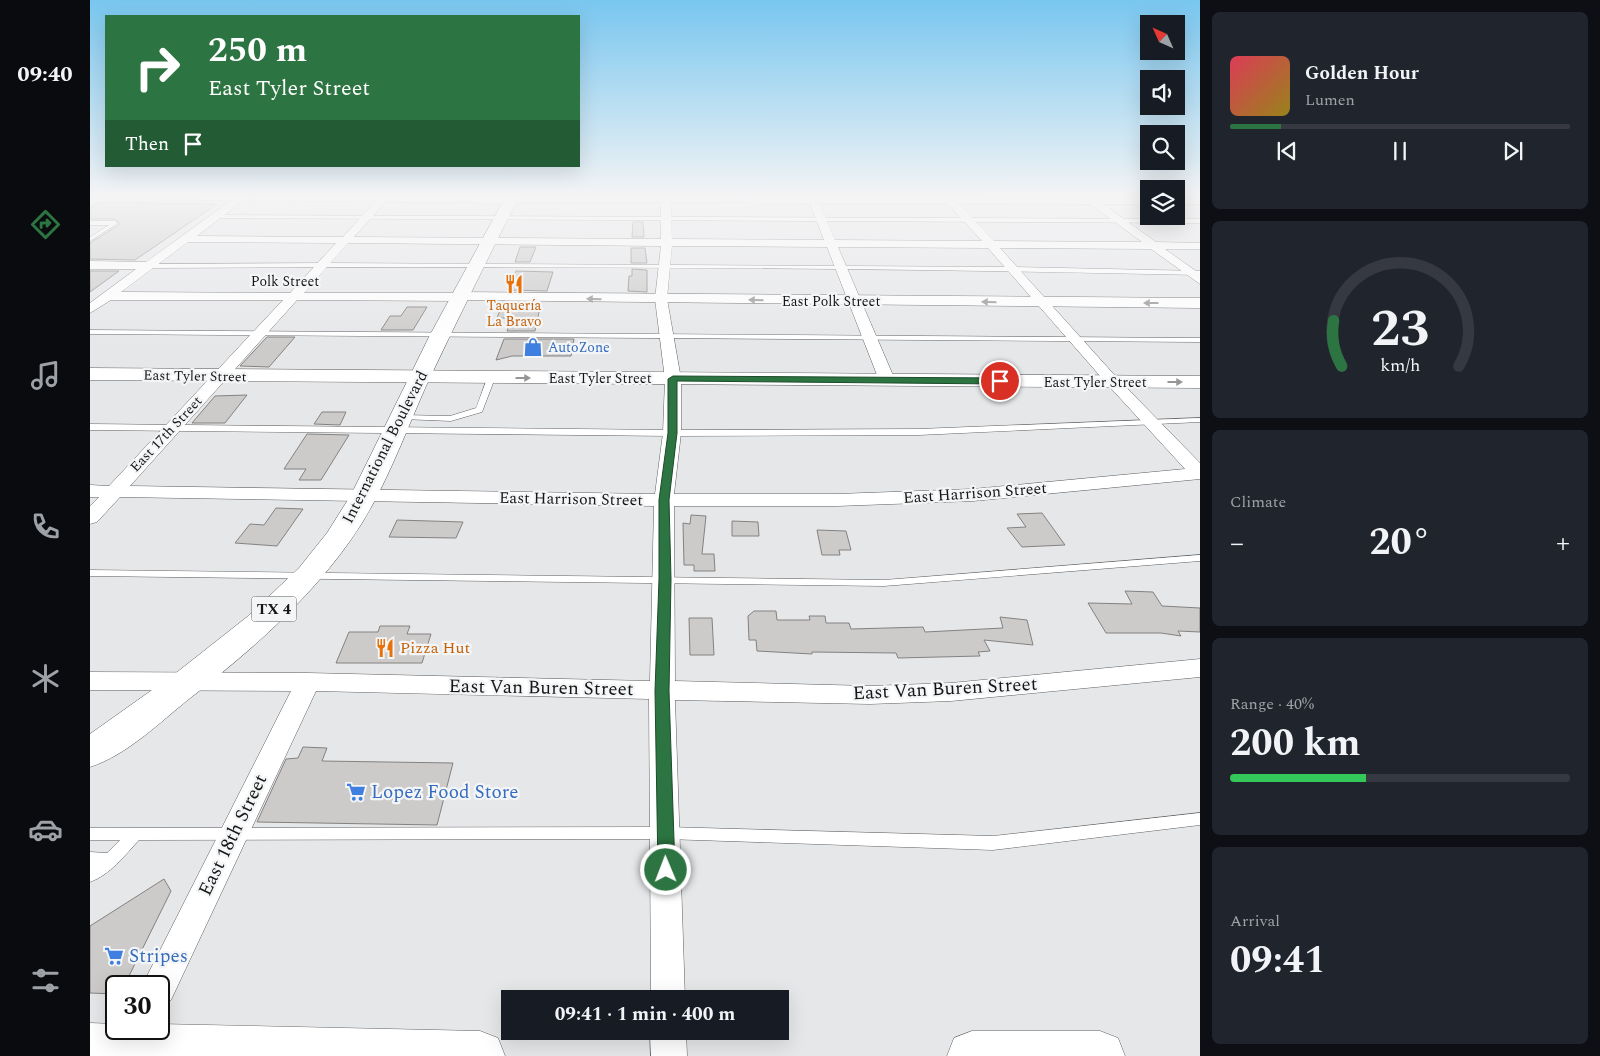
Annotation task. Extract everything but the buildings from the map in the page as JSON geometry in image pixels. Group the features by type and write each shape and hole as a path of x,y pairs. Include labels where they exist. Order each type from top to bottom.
{"main road":[{"name":"International Boulevard","path":"90,752 116,736 188,682 258,625 309,576 339,537 364,495 422,378 440,335 487,245"},
{"path":"121,1045 480,1056"},
{"path":"972,1056 1100,1056"}],"street":[{"path":"90,309 146,266 178,245"},
{"name":"East 17th Street","path":"90,518 340,245"},
{"path":"667,245 661,299 673,379 672,433 664,500 665,579 662,691 668,990"},
{"path":"831,245 887,380"},
{"path":"990,245 1113,382 1200,473"},
{"path":"1153,245 1197,275"},
{"path":"1166,245 1200,246"},
{"path":"90,265 146,266"},
{"name":"Polk Street","path":"109,296 461,297"},
{"name":"East Polk Street","path":"461,297 1200,303"},
{"name":"East Tyler Street","path":"90,374 422,378 1200,382"},
{"name":"East Harrison Street","path":"90,491 664,500 837,500 973,495 1200,473"},
{"name":"East Van Buren Street","path":"90,681 308,682 870,695 951,692 1200,668"},
{"name":"East 18th Street","path":"165,975 308,682"},
{"path":"668,1040 669,1056"}],"lane":[{"path":"146,266 322,265 841,270 1013,269 1197,275"},
{"path":"90,332 440,335 666,334 1200,340"},
{"path":"399,424 452,419 479,410 491,378"},
{"path":"90,427 172,428 399,424 672,433 918,432 1200,420"},
{"path":"90,573 884,583 1200,558"},
{"path":"90,834 666,832 993,843 1200,819"},
{"path":"90,875 110,860 136,834"},
{"path":"90,860 110,860"}],"place":[{"name":"Taquería La Bravo","path":"514,284"},
{"name":"AutoZone","path":"533,347"},
{"name":"Pizza Hut","path":"385,648"},
{"name":"Lopez Food Store","path":"356,792"},
{"name":"Stripes","path":"114,956"}],"route":[{"path":"666,870 662,691 665,579 664,500 672,433 673,379 1000,381"}]}
